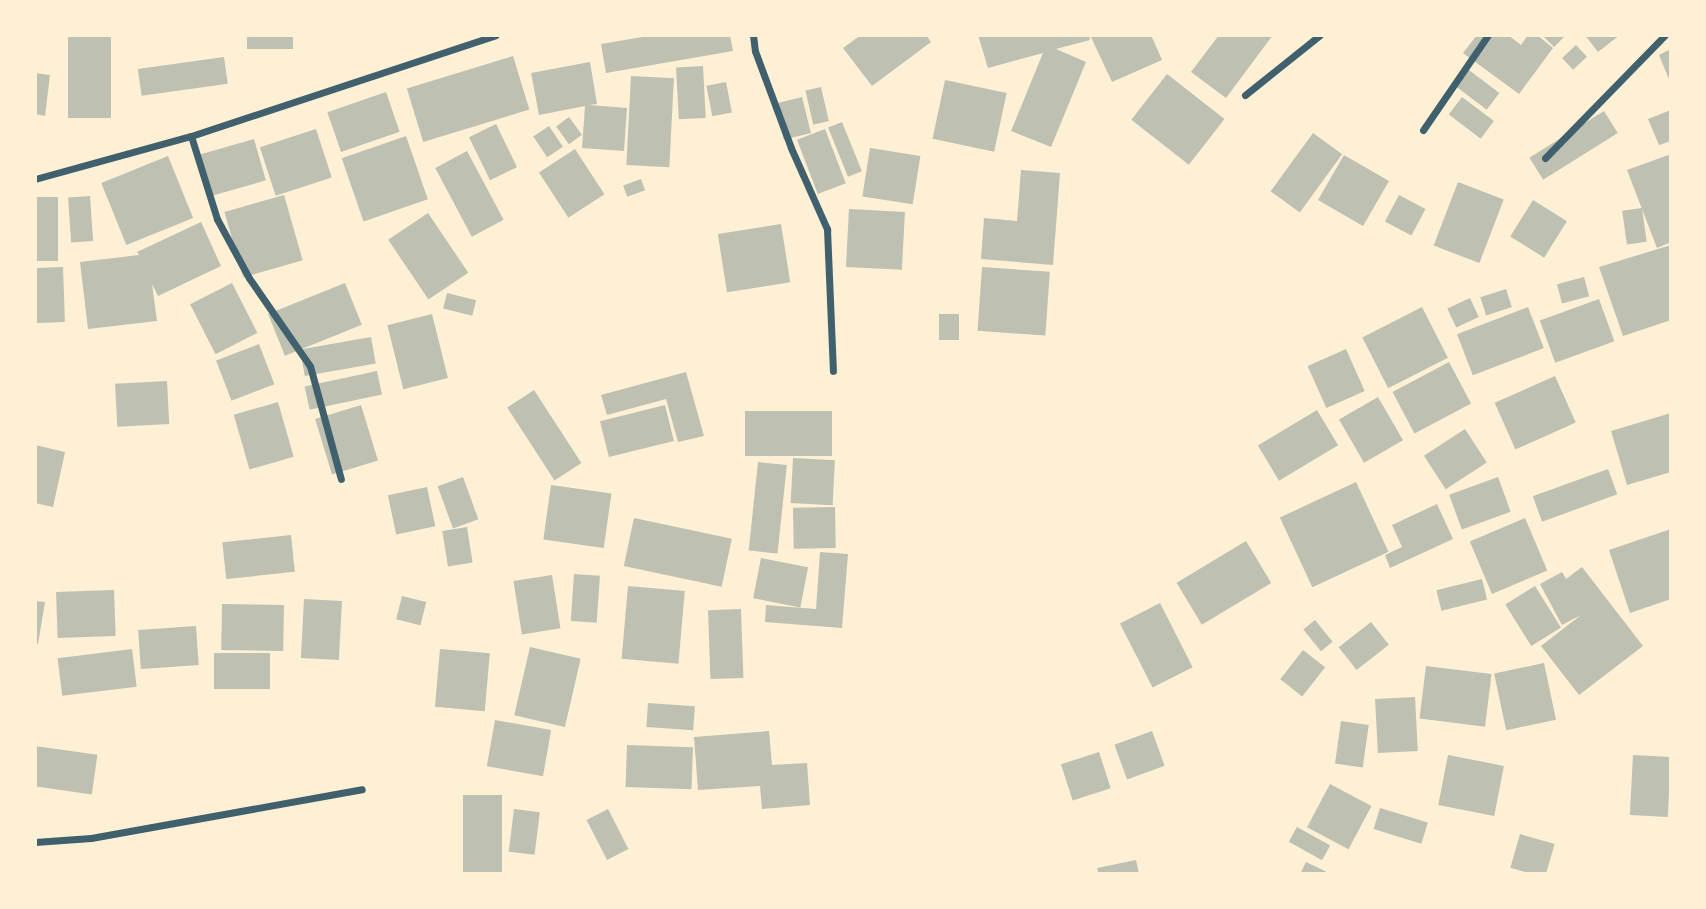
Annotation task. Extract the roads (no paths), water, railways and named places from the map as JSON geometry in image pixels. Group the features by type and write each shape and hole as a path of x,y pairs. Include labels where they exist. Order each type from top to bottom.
{"street":[{"path":"35,179 191,136 496,35"},
{"path":"753,35 755,51 791,148 827,229 833,370"},
{"path":"1245,94 1320,35"},
{"path":"1423,131 1488,35"},
{"path":"1545,158 1665,35"},
{"path":"191,136 217,219 249,278 310,366 341,479"},
{"path":"35,842 91,838 362,789"}]}
